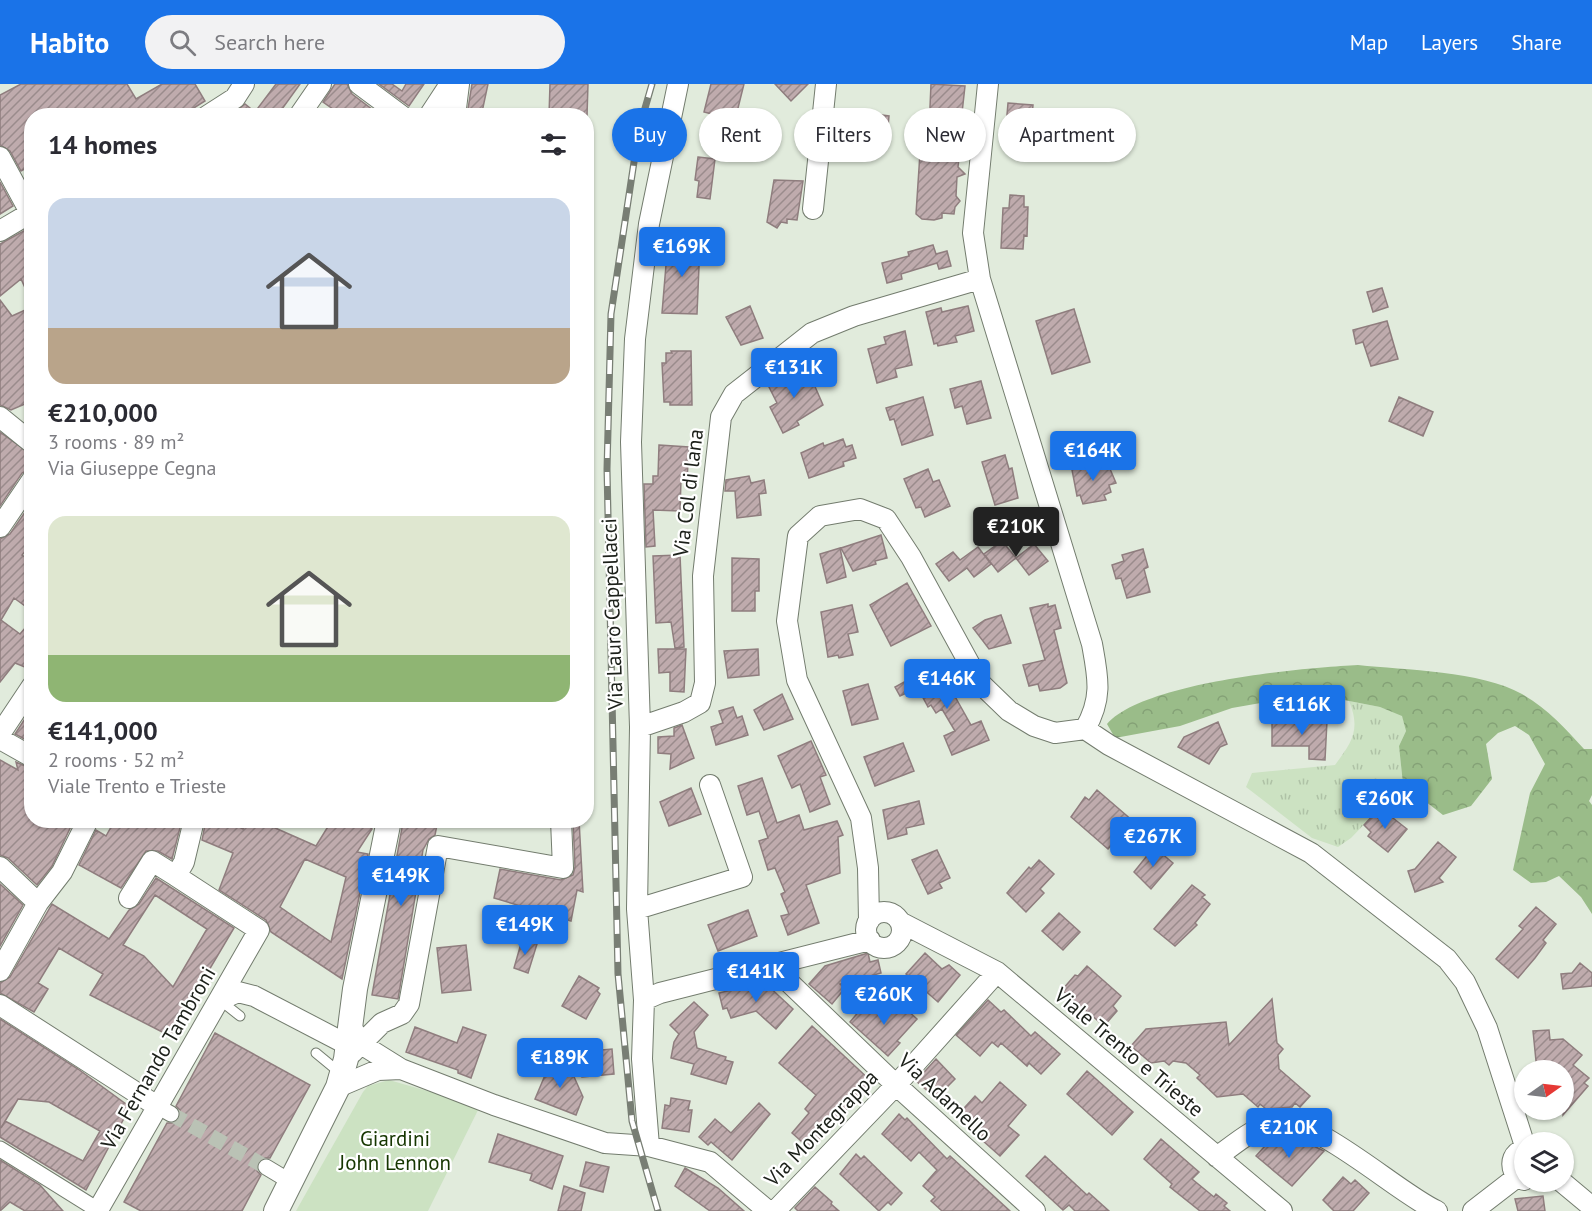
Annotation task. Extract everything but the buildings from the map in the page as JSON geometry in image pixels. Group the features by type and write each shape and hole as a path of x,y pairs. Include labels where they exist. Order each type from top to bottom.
{"street":[{"path":"219,108 235,98 244,84"},
{"path":"304,108 321,84"},
{"path":"359,84 391,108"},
{"path":"434,108 450,84"},
{"path":"454,108 457,84"},
{"name":"Via Lauro Cappellacci","path":"650,1146 642,1059 644,1000 637,909 640,727 631,453 635,339 649,225 678,84"},
{"path":"813,209 826,84"},
{"path":"988,84 974,233 980,279 1092,644 1099,681 1096,710 1085,729"},
{"path":"0,157 24,185"},
{"path":"0,231 24,217"},
{"name":"Via Col di lana","path":"640,727 684,712 700,703 705,683 703,576 722,417 734,394 812,333 854,316 980,279"},
{"path":"1,419 24,437"},
{"path":"0,527 24,492"},
{"path":"897,926 885,948 869,931 867,868 861,818 797,680 787,621 798,536 820,516 860,509 886,519 910,557 980,683 1009,711 1034,726 1055,733 1085,729 1108,745 1311,853 1447,959 1465,982 1487,1028 1520,1132"},
{"path":"0,734 24,698"},
{"path":"0,739 24,752"},
{"path":"637,909 742,877 710,785"},
{"path":"0,971 38,903 63,872 84,828"},
{"path":"129,898 152,861 176,876 184,862 192,828"},
{"path":"276,1211 348,1056 355,989 387,828"},
{"path":"348,1056 382,1023 402,1014 409,1004 438,846 563,868 561,828"},
{"path":"0,867 38,903"},
{"path":"867,868 897,926"},
{"name":"Via Fernando Tambroni","path":"97,1210 164,1110 220,1000 259,930 176,876"},
{"path":"644,1000 660,993 773,967 869,931 877,914 897,926"},
{"name":"Viale Trento e Trieste","path":"897,926 938,942 997,972 1282,1211"},
{"name":"Via Adamello","path":"773,967 896,1085 1035,1211"},
{"name":"Via Montegrappa","path":"775,1211 896,1085 997,972"},
{"path":"220,1000 238,992 254,996 348,1056 378,1070 401,1069"},
{"path":"0,1005 164,1110"},
{"path":"348,1056 401,1069 543,1123 605,1143 650,1146 710,1162 768,1211"},
{"path":"1217,1157 1250,1134 1278,1122 1294,1124 1319,1135 1437,1211"},
{"path":"0,1149 97,1210"},
{"path":"266,1167 291,1182"},
{"path":"1473,1211 1514,1183"},
{"path":"1574,1185 1592,1190"},
{"path":"1574,1191 1592,1207"}],"lane":[{"path":"220,1000 240,1016"},
{"path":"316,1053 348,1056"}],"green space":[{"path":"1358,665 1464,676 1505,686 1522,694 1548,712 1584,749 1592,749 1592,795 1589,801 1592,805 1592,914 1581,897 1559,876 1546,882 1531,883 1513,870 1530,793 1545,764 1529,735 1515,726 1498,733 1486,744 1492,779 1471,806 1443,815 1403,784 1399,746 1406,731 1402,716 1380,707 1313,694 1232,708 1180,726 1115,738 1107,724 1126,710 1154,697 1188,688 1263,674"},
{"path":"1349,701 1380,707 1402,715 1406,731 1399,746 1403,784 1351,838 1338,847 1312,838 1246,787 1252,773 1335,765 1353,735 1353,711"},
{"name":"Giardini John Lennon","path":"389,1080 480,1106 428,1211 296,1211 363,1092 368,1086"}],"tunnel":[{"path":"171,1114 266,1167"}],"railway":[{"path":"652,84 639,129 611,314 607,469 618,974 632,1121 658,1211"}]}
